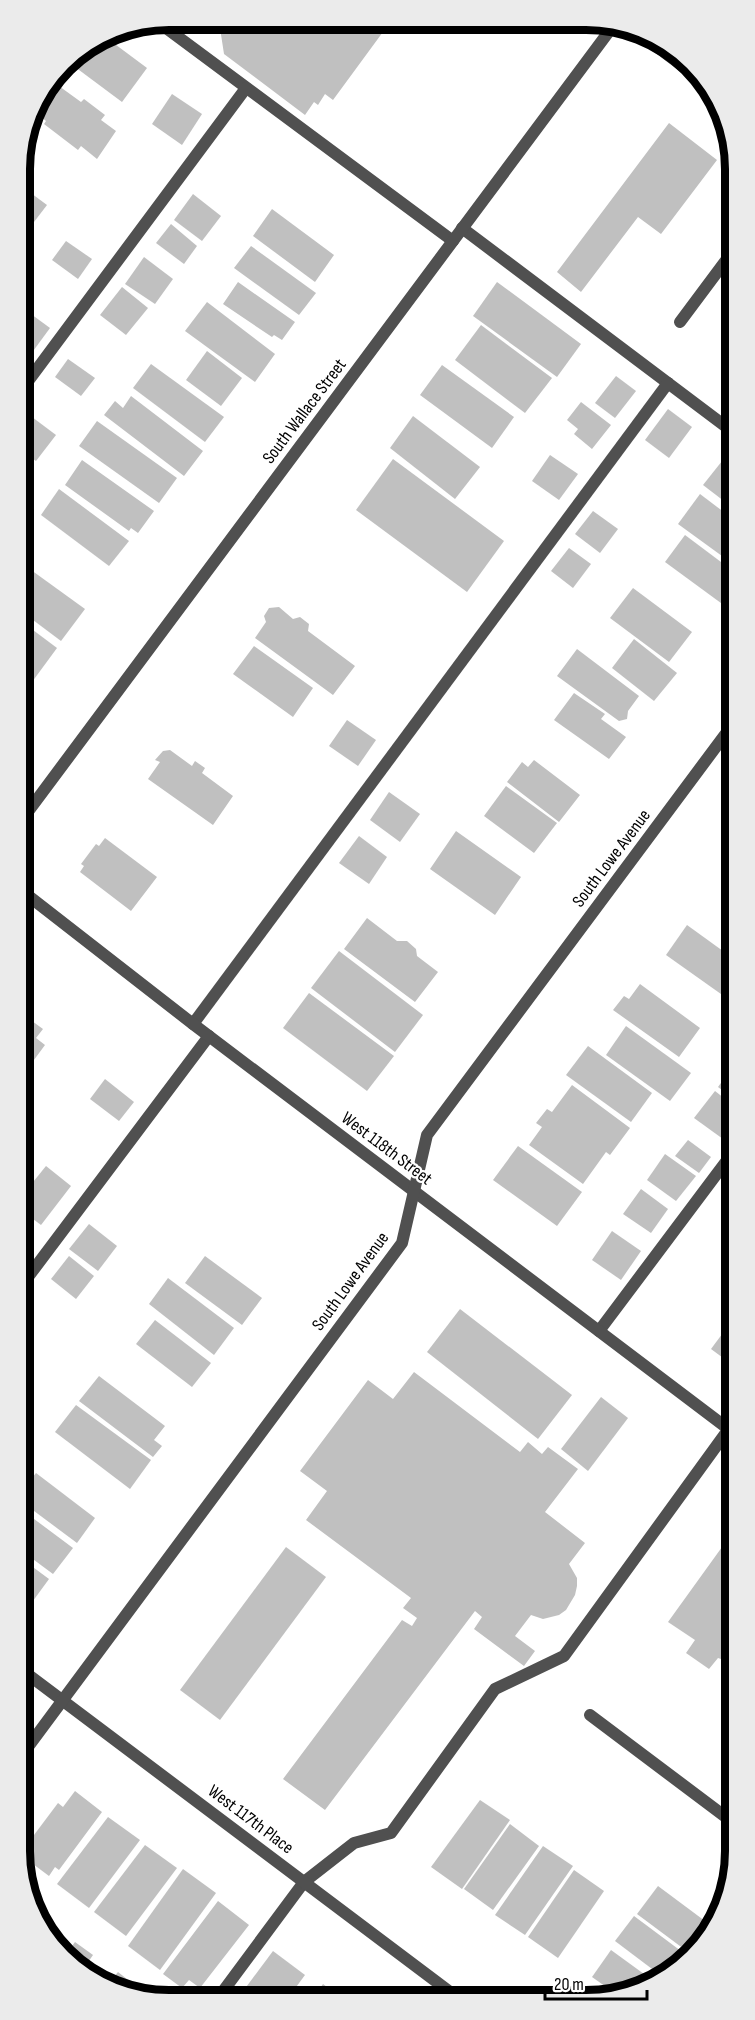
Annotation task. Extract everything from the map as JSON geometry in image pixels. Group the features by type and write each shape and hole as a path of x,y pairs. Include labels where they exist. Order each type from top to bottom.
{"street":[{"path":"169,30 453,241"},
{"name":"South Wallace Street","path":"30,810 609,32"},
{"path":"30,379 246,88"},
{"path":"462,228 725,426"},
{"path":"680,322 725,262"},
{"path":"193,1024 668,383"},
{"name":"South Lowe Avenue","path":"30,1744 402,1243 427,1135 725,736"},
{"name":"West 118th Street","path":"30,897 193,1024 725,1427"},
{"path":"30,1274 209,1036"},
{"path":"599,1331 725,1163"},
{"path":"224,1990 304,1882 354,1843 391,1833 495,1689 564,1656 725,1440"},
{"name":"West 117th Place","path":"30,1676 447,1990"},
{"path":"590,1715 725,1816"}],"building":[{"path":"220,30 384,30 333,100 325,94 318,105 314,102 305,115 224,54"},
{"path":"113,43 147,68 122,102 75,67 92,53"},
{"path":"58,85 81,102 84,99 105,115 101,120 116,131 97,159 81,146 78,150 44,124 46,121 41,117"},
{"path":"172,94 202,114 182,145 152,124"},
{"path":"669,123 717,160 661,234 638,217 581,292 557,272"},
{"path":"30,192 47,205 30,227"},
{"path":"193,194 221,216 202,241 174,220"},
{"path":"272,209 334,255 315,282 253,236"},
{"path":"171,224 197,246 184,264 156,243"},
{"path":"66,241 92,259 78,279 52,260"},
{"path":"251,246 316,293 299,315 234,268"},
{"path":"144,257 173,279 155,304 125,284"},
{"path":"238,282 295,322 282,340 274,335 272,337 223,304"},
{"path":"497,282 581,344 557,377 473,316"},
{"path":"122,287 148,308 126,335 100,315"},
{"path":"207,302 275,354 255,382 185,331"},
{"path":"30,313 50,328 30,355"},
{"path":"481,325 552,378 525,413 455,360"},
{"path":"207,351 242,378 221,406 186,380"},
{"path":"68,359 95,378 81,396 55,377"},
{"path":"151,364 224,417 205,442 133,388"},
{"path":"442,365 514,417 492,448 420,395"},
{"path":"616,376 636,391 615,418 595,403"},
{"path":"131,396 203,451 184,476 104,415 115,401 123,408"},
{"path":"581,402 611,425 592,449 574,434 578,429 567,420"},
{"path":"668,409 692,427 669,458 645,440"},
{"path":"30,416 56,435 36,461 30,457"},
{"path":"413,416 480,467 455,499 390,448"},
{"path":"97,421 177,478 159,503 79,446"},
{"path":"550,455 578,474 559,500 532,481"},
{"path":"725,457 725,502 703,485"},
{"path":"393,459 504,541 467,592 356,510"},
{"path":"82,460 154,511 138,533 131,528 129,531 65,485"},
{"path":"59,489 129,541 109,566 41,515"},
{"path":"700,494 725,513 725,558 678,524"},
{"path":"593,511 618,529 600,553 575,534"},
{"path":"685,535 725,565 725,606 665,562"},
{"path":"569,548 591,564 573,588 551,571"},
{"path":"30,569 85,609 61,641 30,618"},
{"path":"633,588 692,632 669,662 610,618"},
{"path":"279,607 293,619 300,617 309,624 308,631 355,666 333,695 255,638 266,622 264,616 269,608"},
{"path":"30,628 57,648 32,682 30,680"},
{"path":"634,639 677,673 654,701 612,668"},
{"path":"254,646 313,688 293,717 233,674"},
{"path":"577,649 639,696 628,711 627,719 619,721 557,676"},
{"path":"574,693 605,714 601,719 626,737 609,759 554,720"},
{"path":"347,720 376,740 358,766 329,746"},
{"path":"170,750 192,766 195,761 205,768 202,773 233,796 213,825 148,779 160,762 155,760 163,751"},
{"path":"534,760 580,795 559,822 507,782 522,762 528,767"},
{"path":"506,786 557,823 534,853 484,816"},
{"path":"389,792 420,814 400,842 370,820"},
{"path":"456,831 521,877 495,915 430,869"},
{"path":"359,836 387,857 369,884 339,863"},
{"path":"105,838 157,877 131,911 80,872 84,866 81,864 96,844 99,846"},
{"path":"367,918 397,941 407,941 416,949 417,956 438,972 415,1002 344,949"},
{"path":"687,925 725,952 725,997 666,955"},
{"path":"339,951 423,1015 395,1052 311,988"},
{"path":"640,984 700,1028 679,1057 613,1010 624,996 629,999"},
{"path":"309,993 394,1056 367,1091 283,1028"},
{"path":"30,1020 43,1029 36,1038 45,1045 30,1065"},
{"path":"626,1026 691,1073 670,1101 606,1055"},
{"path":"588,1046 652,1093 631,1122 566,1075"},
{"path":"725,1077 725,1092 718,1087"},
{"path":"105,1079 134,1102 119,1121 90,1099"},
{"path":"572,1085 630,1128 610,1155 606,1152 583,1184 529,1145 542,1127 536,1123 547,1109 552,1112"},
{"path":"715,1091 725,1099 725,1136 723,1139 694,1118"},
{"path":"688,1140 711,1157 699,1173 675,1156"},
{"path":"518,1146 582,1192 557,1226 493,1180"},
{"path":"665,1154 696,1176 676,1201 647,1180"},
{"path":"46,1166 71,1186 41,1225 30,1217 30,1186"},
{"path":"641,1189 668,1209 651,1233 623,1214"},
{"path":"89,1224 117,1246 98,1271 69,1249"},
{"path":"612,1231 641,1251 621,1280 592,1260"},
{"path":"69,1256 94,1276 76,1299 51,1279"},
{"path":"205,1256 262,1298 242,1325 185,1283"},
{"path":"168,1278 234,1328 214,1355 149,1304"},
{"path":"460,1309 572,1395 538,1439 427,1352"},
{"path":"155,1320 211,1363 192,1387 136,1344"},
{"path":"725,1330 725,1359 711,1349"},
{"path":"414,1372 520,1452 528,1442 542,1454 548,1447 578,1469 545,1512 585,1543 569,1564 577,1578 577,1586 575,1595 566,1610 559,1615 543,1619 531,1615 515,1636 535,1651 524,1666 474,1629 482,1617 475,1611 325,1810 283,1779 402,1620 412,1626 417,1618 403,1608 411,1598 306,1520 327,1491 300,1471 368,1380 393,1399"},
{"path":"99,1376 165,1426 154,1440 162,1446 153,1457 79,1401"},
{"path":"601,1397 628,1418 588,1471 561,1449"},
{"path":"76,1405 151,1460 130,1489 55,1432"},
{"path":"36,1473 95,1518 77,1543 30,1508 30,1481"},
{"path":"30,1516 73,1548 53,1574 30,1557"},
{"path":"725,1543 725,1654 709,1669 686,1653 695,1640 668,1622"},
{"path":"286,1547 326,1577 220,1720 180,1690"},
{"path":"30,1565 49,1579 30,1605"},
{"path":"75,1791 102,1812 59,1870 55,1867 49,1876 30,1862 30,1840 58,1803 63,1807"},
{"path":"480,1800 510,1820 462,1889 431,1867"},
{"path":"108,1817 140,1840 89,1908 57,1884"},
{"path":"510,1824 539,1846 493,1910 464,1889"},
{"path":"145,1845 177,1868 126,1936 94,1912"},
{"path":"543,1846 573,1866 525,1935 495,1915"},
{"path":"183,1869 216,1893 160,1970 128,1946"},
{"path":"574,1870 604,1891 558,1958 528,1937"},
{"path":"658,1886 706,1922 685,1949 637,1914"},
{"path":"218,1901 249,1925 200,1988 189,1980 182,1988 163,1974"},
{"path":"634,1916 682,1952 655,1971 615,1941"},
{"path":"75,1942 93,1955 87,1963 70,1948"},
{"path":"611,1950 647,1976 631,1983 608,1988 592,1977"},
{"path":"273,1951 305,1975 294,1990 244,1990"},
{"path":"118,1972 135,1985 124,1983 113,1978"},
{"path":"323,1984 331,1990 319,1990"}]}
